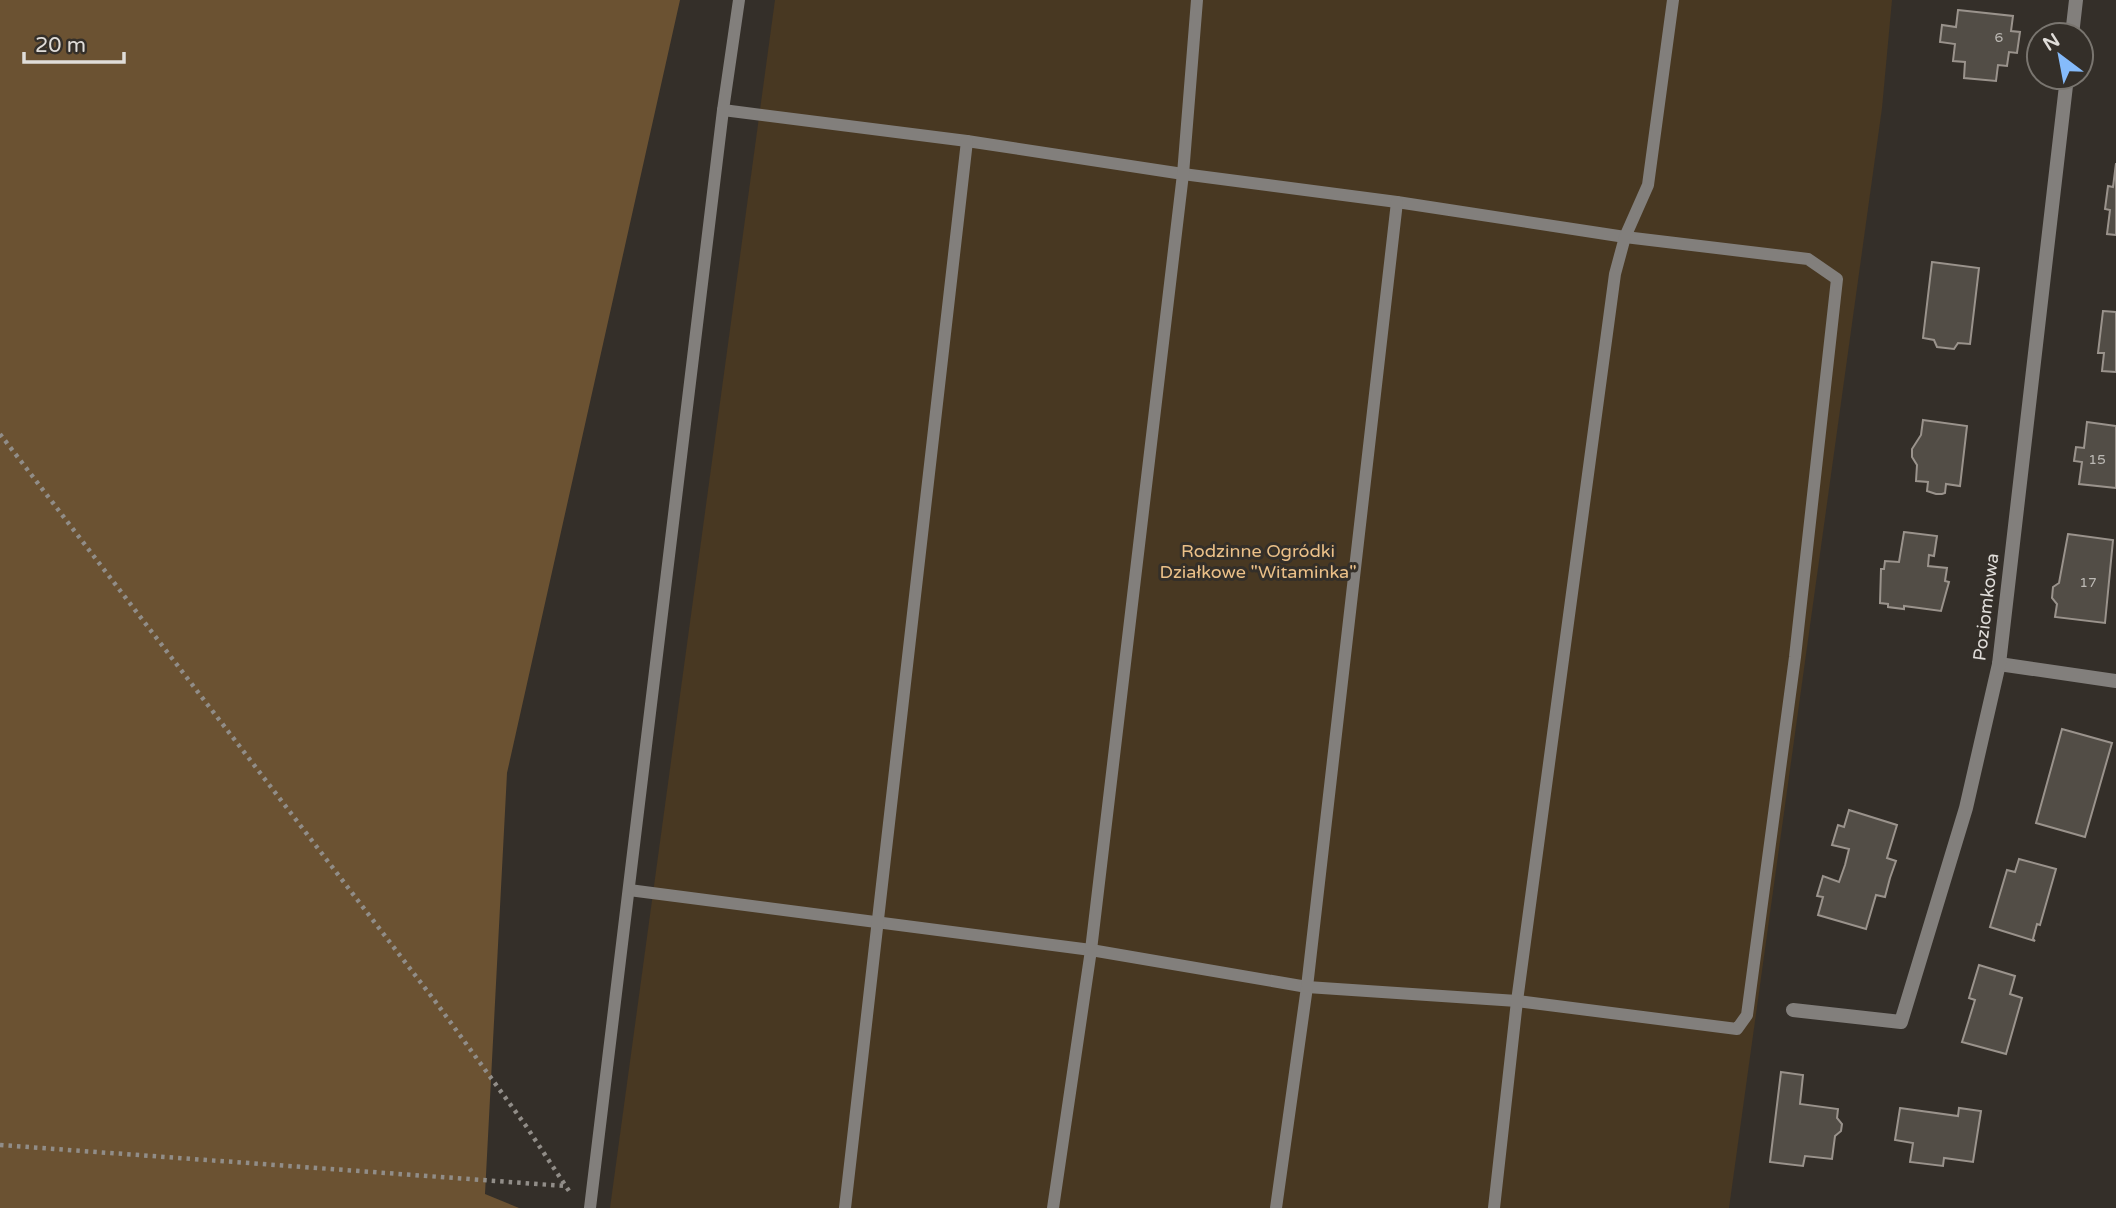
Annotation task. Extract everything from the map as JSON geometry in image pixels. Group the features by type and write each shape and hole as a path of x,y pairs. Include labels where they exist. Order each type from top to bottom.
{"street":[{"path":"2073,21 2076,0"},
{"name":"Poziomkowa","path":"1793,1010 1901,1022 1966,808 1999,664 2065,91"},
{"path":"1999,664 2116,681"}],"lane":[{"path":"590,1208 738,0"},
{"path":"1053,1208 1091,950 1183,174 1197,0"},
{"path":"1494,1208 1517,1001 1615,274 1625,237 1648,185 1673,0"},
{"path":"629,890 1091,950 1307,987 1517,1001 1737,1029 1747,1015 1795,657 1837,279 1808,259 1625,237 967,141 723,110"},
{"path":"845,1208 967,141"},
{"path":"1276,1208 1307,987 1397,202"}],"path":[{"path":"0,434 435,1001 526,1126 573,1197"},
{"path":"0,1145 566,1186"}],"green space":[{"name":"Rodzinne Ogródki Działkowe \"Witaminka\"","path":"775,0 1892,0 1882,108 1729,1208 610,1208"}],"shaded area":[{"path":"0,0 680,0 507,773 485,1194 519,1208 0,1208"}],"building":[{"path":"1958,10 2013,16 2011,31 2020,32 2017,53 2009,52 2007,66 1998,65 1996,81 1964,78 1965,62 1953,61 1955,44 1940,42 1942,25 1956,27"},
{"path":"2116,163 2116,235 2107,234 2110,210 2105,209 2108,186 2113,187"},
{"path":"1932,262 1979,268 1970,344 1958,343 1954,349 1937,347 1934,340 1923,338"},
{"path":"2103,311 2116,312 2116,372 2102,371 2104,353 2098,353"},
{"path":"1923,420 1967,426 1960,486 1946,484 1945,493 1942,494 1927,491 1928,482 1916,481 1917,465 1912,457 1912,449 1921,435"},
{"path":"2087,422 2116,426 2116,488 2079,484 2082,462 2074,461 2076,447 2084,448"},
{"path":"1904,532 1937,536 1934,556 1929,555 1928,566 1947,568 1945,581 1949,582 1941,611 1904,606 1904,609 1888,607 1888,604 1880,603 1881,569 1884,569 1885,561 1899,562"},
{"path":"2068,534 2113,540 2105,623 2055,617 2057,604 2052,598 2053,587 2059,583"},
{"path":"2062,729 2112,743 2085,837 2036,823"},
{"path":"1849,810 1897,825 1887,858 1896,861 1885,897 1876,895 1866,929 1818,915 1823,897 1817,896 1823,876 1839,882 1845,865 1849,849 1832,845 1838,825 1844,827"},
{"path":"2019,859 2056,869 2040,925 2037,924 2033,939 2035,941 1990,927 2007,870 2015,872"},
{"path":"1979,965 2015,976 2010,994 2022,998 2006,1054 1962,1042 1975,1000 1969,998"},
{"path":"1781,1072 1803,1075 1800,1104 1838,1109 1837,1118 1842,1124 1841,1131 1835,1136 1832,1159 1805,1156 1803,1166 1770,1162"},
{"path":"1900,1108 1958,1116 1959,1108 1981,1111 1973,1162 1944,1158 1943,1166 1910,1162 1913,1143 1895,1140"}]}
